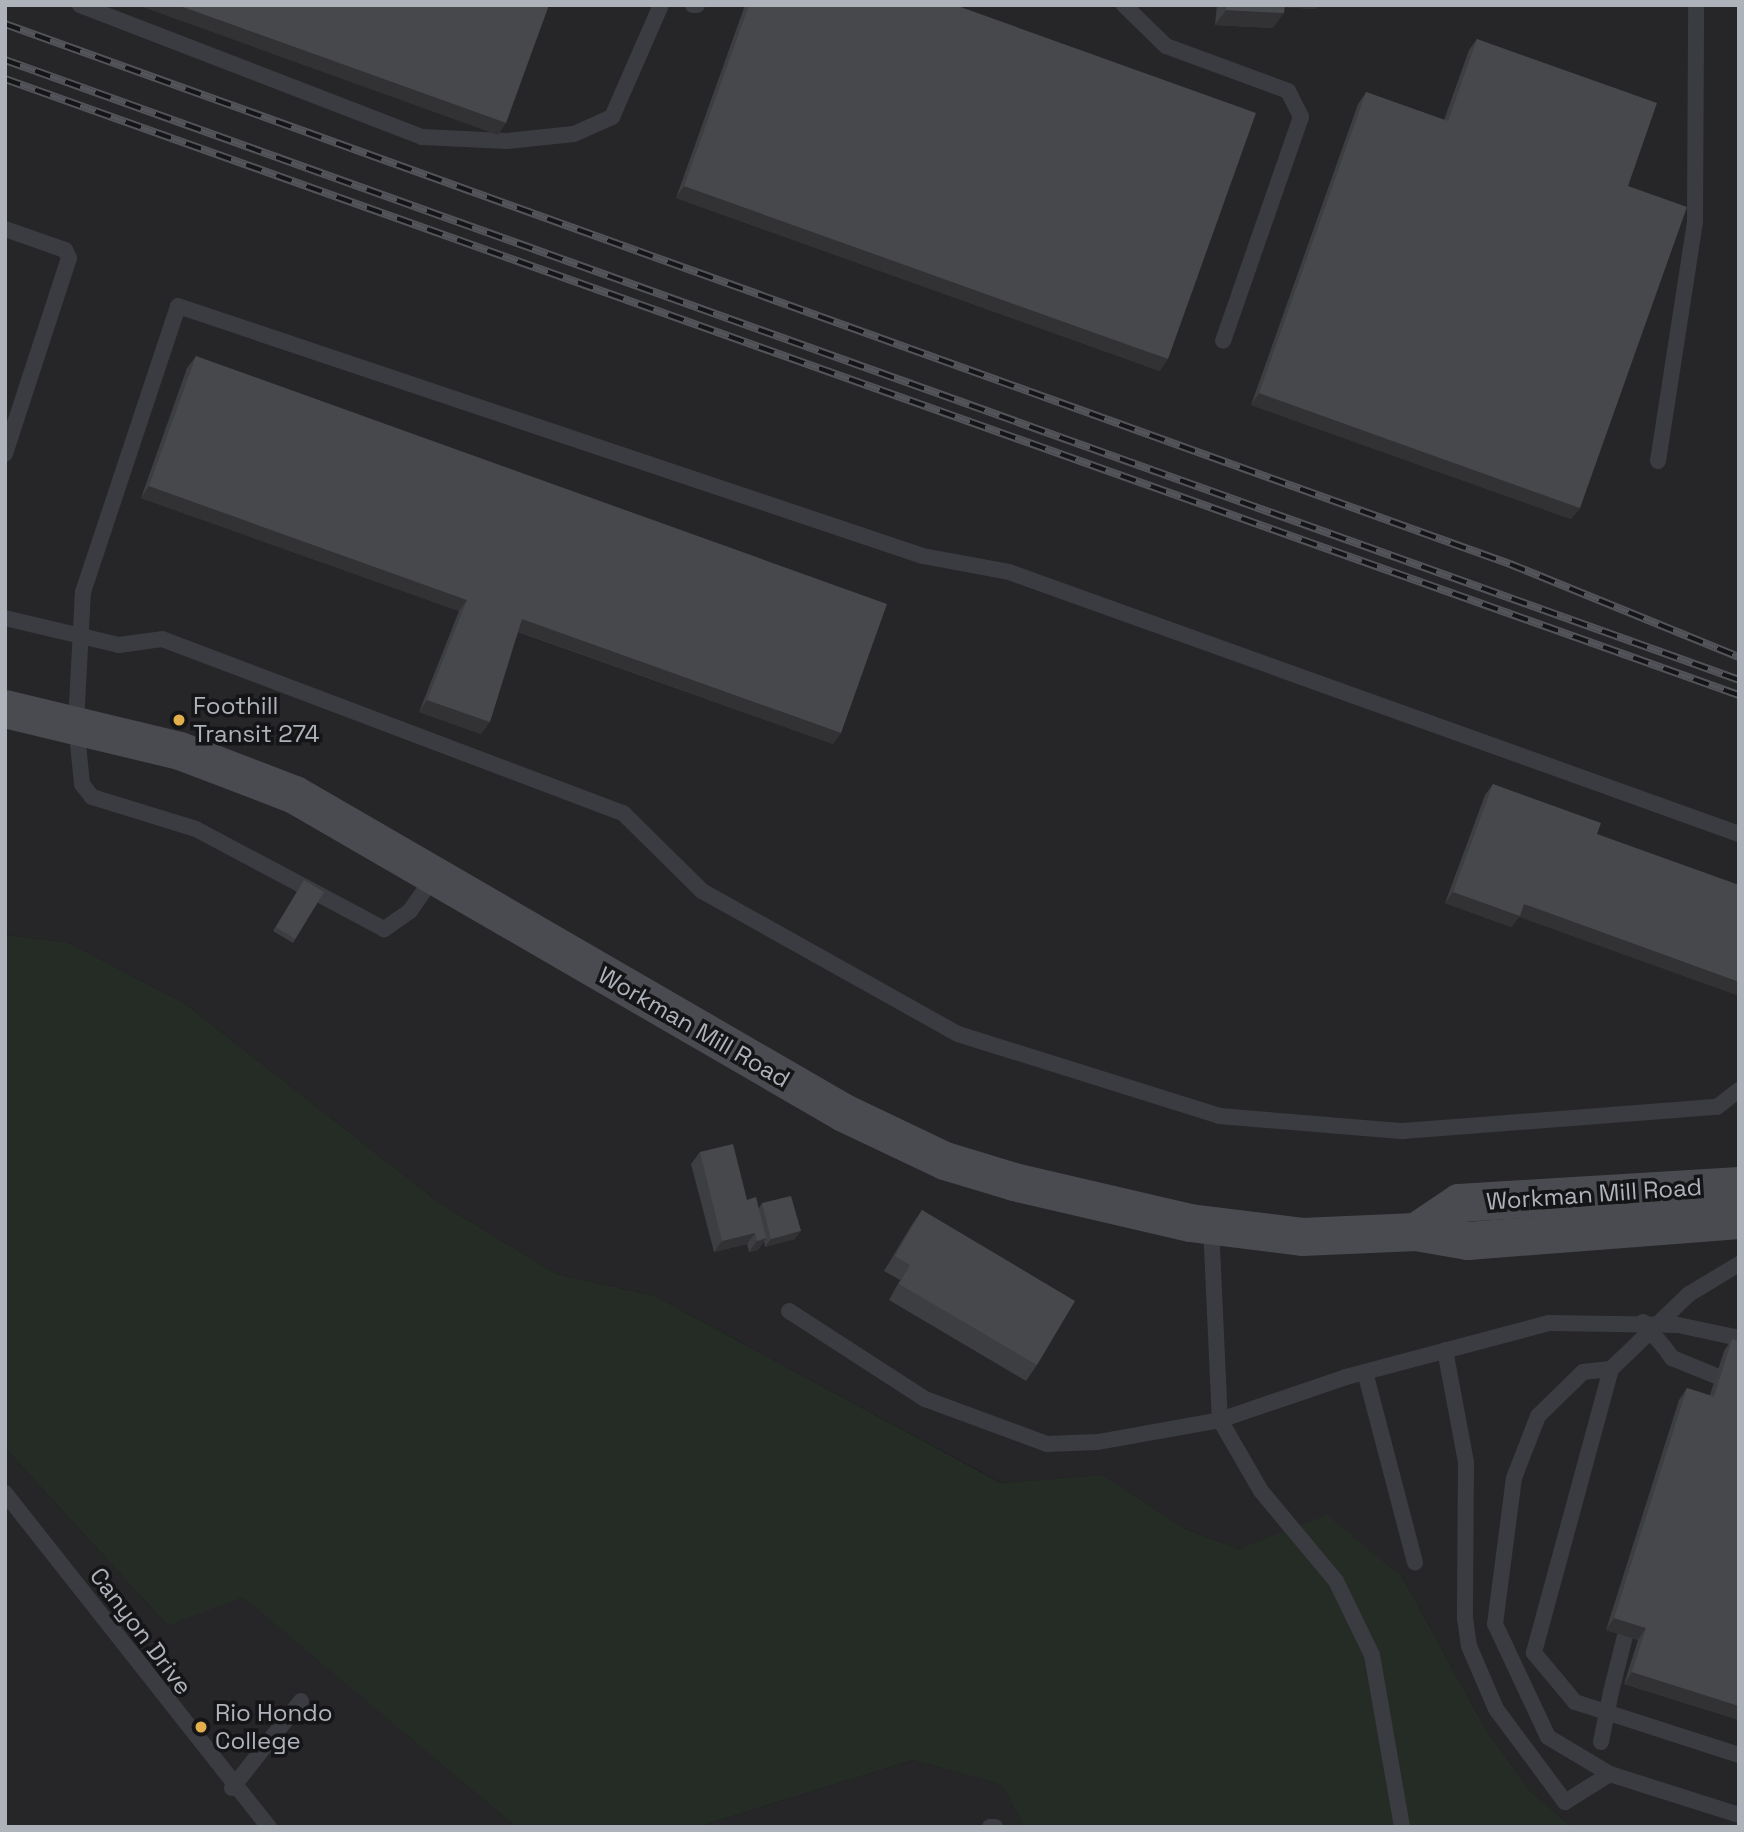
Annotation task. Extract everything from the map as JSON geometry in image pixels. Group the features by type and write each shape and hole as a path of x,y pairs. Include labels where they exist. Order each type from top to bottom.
{"street":[{"name":"Workman Mill Road","path":"5,709 180,751 295,796 436,874 844,1113 945,1161 1080,1200 1211,1225 1302,1237 1416,1232 1468,1241 1735,1208"}],"lane":[{"path":"80,5 422,136 507,141 574,134 611,117 661,5"},
{"path":"1124,5 1166,46 1288,90 1301,117 1223,341"},
{"path":"1658,461 1695,221 1696,5"},
{"path":"5,229 65,250 69,257 5,454"},
{"path":"436,874 410,911 383,929 196,829 92,797 82,784 76,724 78,638 83,592 173,312 188,305 923,556 1009,572 1739,834"},
{"path":"5,618 78,638 119,645 162,639 623,813 702,891 958,1034 1219,1116 1403,1131 1717,1107 1739,1090"},
{"path":"1211,1225 1220,1420 1261,1491 1336,1581 1372,1655 1402,1827"},
{"path":"1739,1264 1689,1294 1612,1369 1534,1653 1575,1702 1739,1755"},
{"path":"789,1311 925,1399 1047,1444 1098,1442 1220,1420 1365,1372 1549,1323 1643,1322 1678,1325 1739,1338"},
{"path":"1643,1322 1672,1358 1716,1376"},
{"path":"1446,1350 1466,1462 1469,1646 1496,1709 1564,1802 1607,1772"},
{"path":"1612,1369 1583,1372 1538,1416 1514,1478 1495,1624 1548,1737 1607,1772 1739,1815"},
{"path":"1365,1372 1415,1563"},
{"name":"Canyon Drive","path":"5,1493 232,1788 269,1827"},
{"path":"1607,1772 1601,1742 1625,1636"},
{"path":"232,1788 301,1701"}],"shaded area":[{"path":"5,5 1739,5 1739,1827 1572,1827 1529,1790 1485,1728 1403,1578 1266,1541 1239,1549 1185,1529 1103,1475 1002,1483 655,1296 556,1274 438,1202 184,1003 67,942 5,935"},
{"path":"5,935 67,942 184,1003 438,1202 556,1274 655,1296 1001,1483 1103,1475 1185,1529 1239,1549 1327,1515 1403,1578 1485,1728 1529,1790 1572,1827 1024,1827 1003,1785 913,1760 697,1827 516,1827 243,1597 168,1626 5,1448"},
{"name":"Rio Hondo College","path":"5,1448 168,1626 243,1596 516,1827 5,1827"},
{"path":"913,1760 1004,1785 1024,1827 697,1827"}],"building":[{"path":"177,5 549,5 506,123"},
{"path":"749,5 955,5 1256,113 1168,359 684,186"},
{"path":"1226,5 1285,5 1284,13 1226,10"},
{"path":"1477,39 1657,103 1628,186 1687,207 1580,508 1259,393 1366,92 1448,121"},
{"path":"196,356 887,604 841,733 522,619 490,722 427,700 467,600 149,486"},
{"path":"1493,784 1601,823 1597,834 1739,885 1739,982 1524,904 1520,916 1453,892"},
{"path":"304,880 324,892 295,939 276,927"},
{"path":"733,1144 747,1200 756,1197 766,1238 757,1241 755,1233 722,1241 700,1152"},
{"path":"791,1196 801,1231 771,1239 762,1203"},
{"path":"922,1210 1075,1301 1037,1365 899,1284 910,1265 895,1256"},
{"path":"1732,1339 1739,1341 1739,1706 1632,1672 1646,1628 1614,1618 1687,1388 1714,1397"}],"railway":[{"path":"5,24 1510,564 1739,657"},
{"path":"5,60 1739,680"},
{"path":"5,79 1739,695"}],"place":[{"name":"Foothill Transit 274","path":"179,720"},
{"name":"Rio Hondo College","path":"201,1727"}]}
